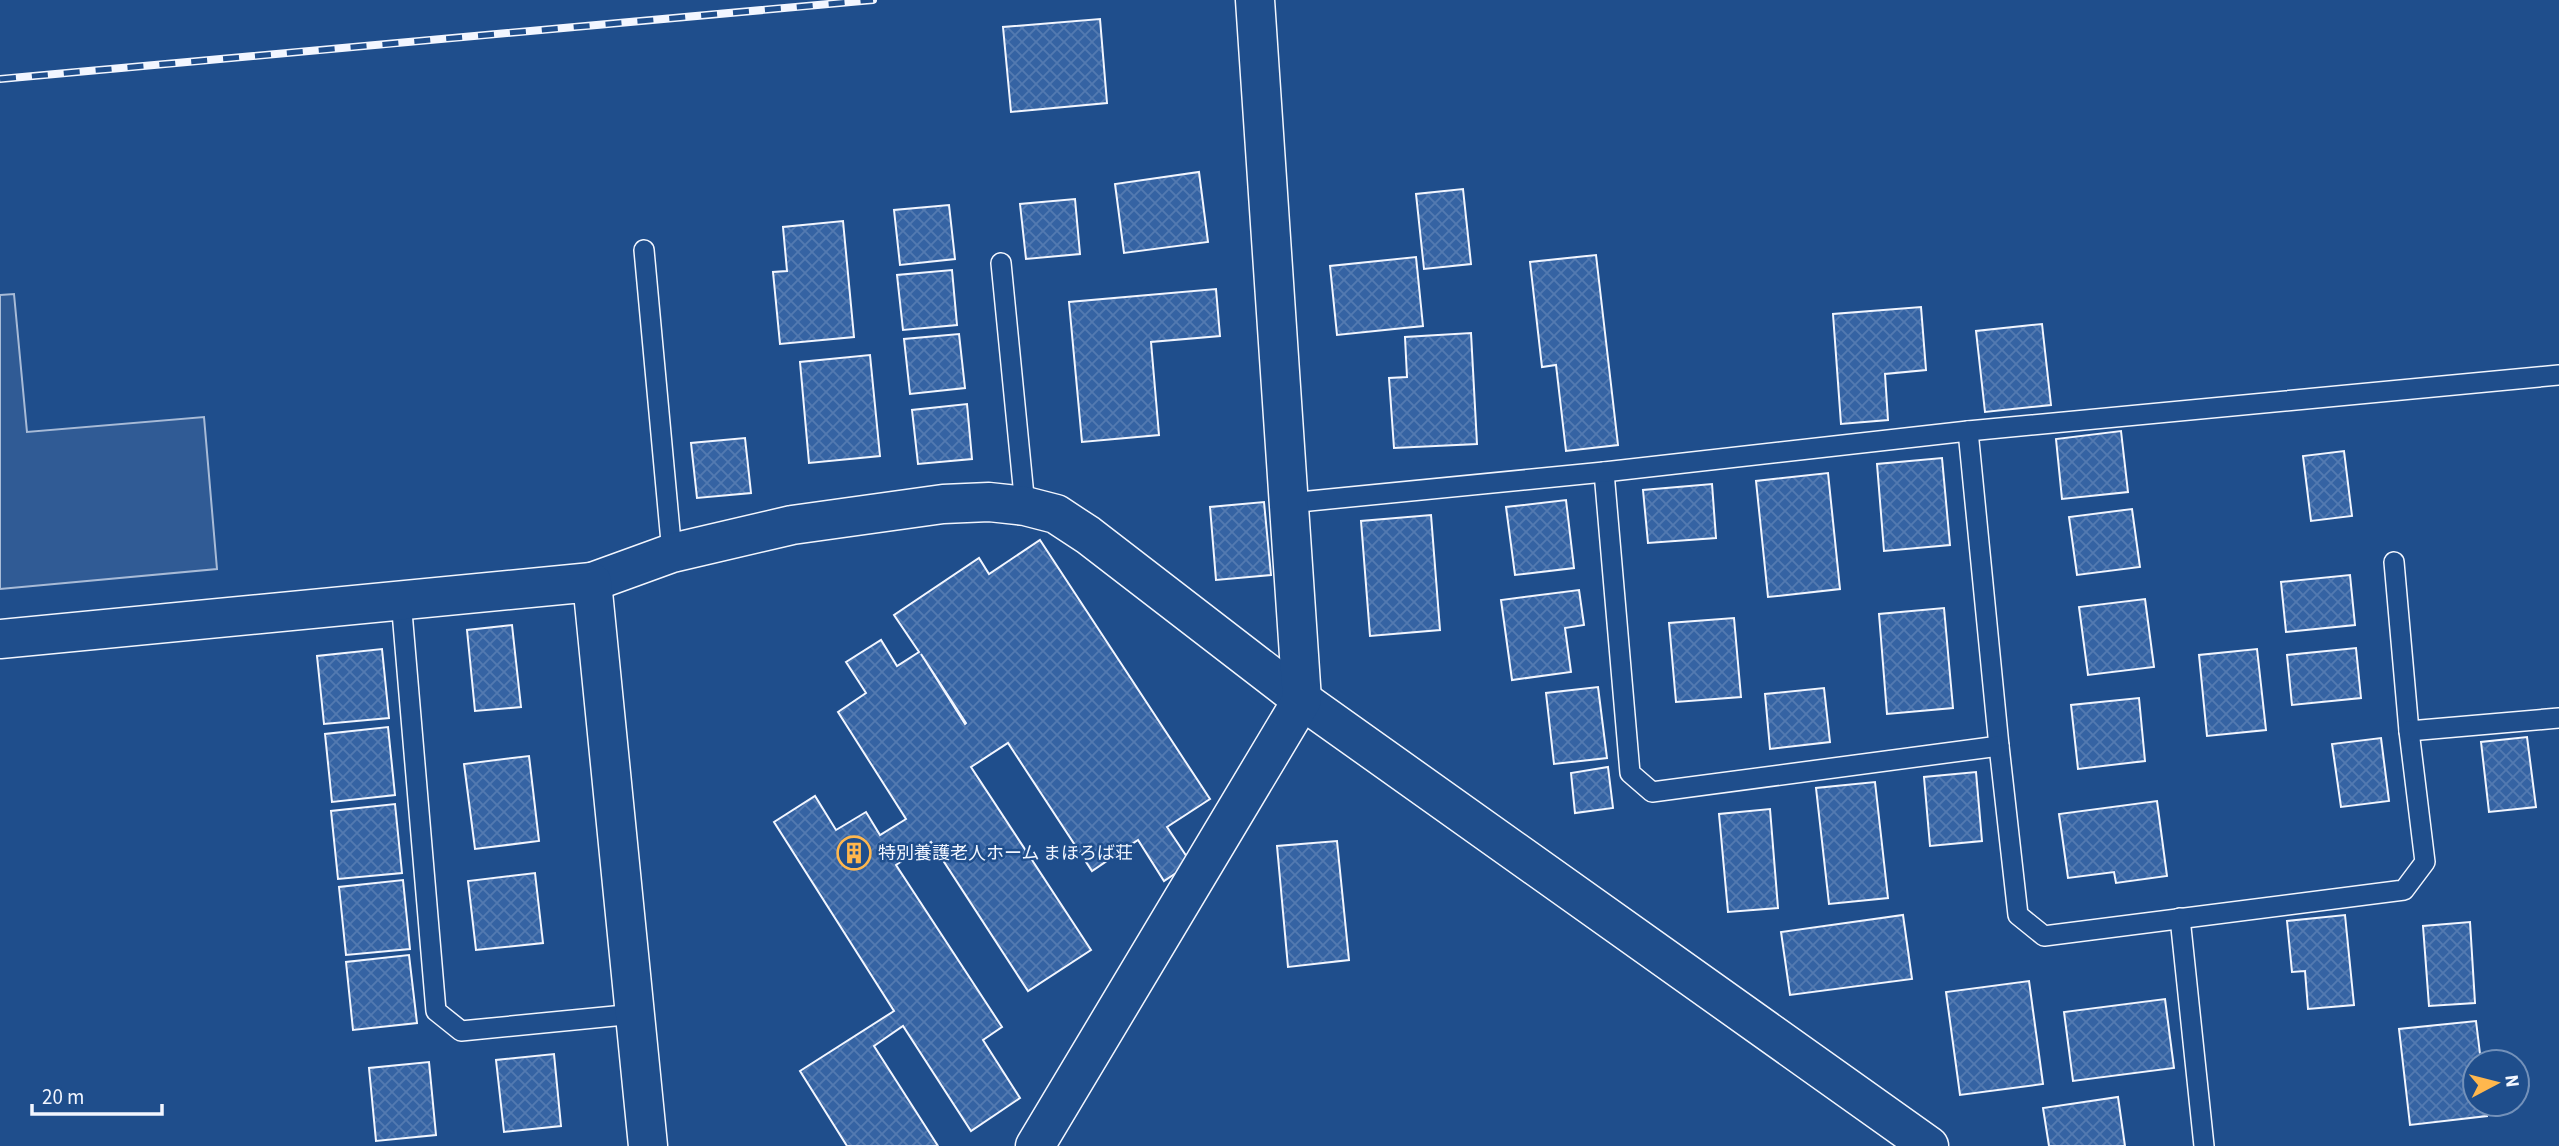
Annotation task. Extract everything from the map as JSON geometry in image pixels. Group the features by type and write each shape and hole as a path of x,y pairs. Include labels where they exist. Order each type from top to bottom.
{"street":[{"path":"1035,1146 1302,701 1255,0"},
{"path":"0,639 592,582 672,553 792,526 943,504 989,502 1025,506 1056,514 1088,535 1302,701 1929,1146"},
{"path":"592,582 648,1146"}],"lane":[{"path":"645,250 672,553"},
{"path":"1001,263 1025,506"},
{"path":"1289,503 1604,472 1968,431 2559,375"},
{"path":"1968,431 2018,915 2044,936 2404,890 2425,863 2409,731 2394,562"},
{"path":"1604,472 1630,773 1652,792 1999,746"},
{"path":"401,600 436,1011 461,1031 635,1014"},
{"path":"2409,731 2559,718"},
{"path":"2180,918 2204,1146"}],"shaded area":[{"path":"14,294 27,432 204,417 217,569 0,589 0,295"}],"building":[{"path":"1100,19 1107,103 1011,112 1003,27"},
{"path":"1199,172 1208,242 1124,253 1115,184"},
{"path":"1463,189 1471,264 1424,269 1416,194"},
{"path":"1075,199 1080,254 1026,259 1020,204"},
{"path":"949,205 955,259 900,265 894,210"},
{"path":"843,221 854,337 780,344 773,272 787,271 783,227"},
{"path":"1596,255 1618,445 1566,451 1556,365 1542,367 1530,262"},
{"path":"1416,257 1423,326 1337,335 1330,266"},
{"path":"952,270 957,325 903,330 897,275"},
{"path":"1216,289 1220,336 1151,342 1159,435 1082,442 1069,302"},
{"path":"1921,307 1926,370 1885,374 1888,420 1841,424 1833,314"},
{"path":"2042,324 2051,405 1985,412 1976,331"},
{"path":"1471,333 1477,444 1394,448 1389,378 1407,377 1405,337"},
{"path":"959,334 965,388 910,394 904,339"},
{"path":"870,355 880,456 809,463 800,362"},
{"path":"967,404 972,459 918,464 912,410"},
{"path":"2121,431 2128,492 2062,499 2056,439"},
{"path":"745,438 751,493 697,498 691,443"},
{"path":"2344,451 2352,516 2311,521 2303,456"},
{"path":"1942,458 1950,545 1884,551 1877,464"},
{"path":"1828,473 1840,589 1768,597 1756,481"},
{"path":"1712,484 1716,538 1648,543 1643,490"},
{"path":"1566,500 1574,568 1515,575 1506,507"},
{"path":"1264,502 1271,575 1216,580 1210,507"},
{"path":"2132,509 2140,567 2077,575 2069,517"},
{"path":"1431,515 1440,630 1370,636 1361,521"},
{"name":"特別養護老人ホーム まほろば荘","path":"1040,540 1210,799 1167,827 1191,863 1164,881 1138,840 1092,871 1008,743 971,767 1091,950 1028,991 931,842 896,865 1002,1027 983,1040 1020,1098 971,1131 903,1026 874,1046 938,1146 847,1146 800,1071 894,1011 774,822 815,796 836,830 866,812 880,835 906,819 838,712 866,693 846,662 881,640 897,666 919,652 894,615 979,558 989,574","holes":["921,654 966,723 965,724"]},
{"path":"2350,575 2355,625 2286,632 2281,582"},
{"path":"1579,590 1584,625 1565,628 1571,672 1512,680 1501,600"},
{"path":"2145,599 2154,667 2088,675 2079,607"},
{"path":"1944,608 1953,708 1887,714 1879,614"},
{"path":"1734,618 1741,697 1676,702 1669,623"},
{"path":"512,625 521,707 475,711 467,630"},
{"path":"2356,648 2361,698 2292,705 2287,655"},
{"path":"382,649 389,718 324,724 317,656"},
{"path":"2257,649 2266,730 2207,736 2199,655"},
{"path":"1598,687 1607,758 1554,764 1546,693"},
{"path":"1824,688 1830,742 1770,749 1765,694"},
{"path":"2139,698 2145,761 2078,769 2071,705"},
{"path":"388,727 395,795 332,802 325,734"},
{"path":"2527,737 2536,807 2489,812 2481,742"},
{"path":"2381,738 2389,801 2341,807 2332,744"},
{"path":"529,756 539,841 475,849 464,764"},
{"path":"1608,767 1613,808 1575,813 1571,773"},
{"path":"1976,772 1982,841 1930,846 1924,777"},
{"path":"1875,782 1888,898 1829,904 1816,788"},
{"path":"2157,801 2167,876 2116,883 2114,872 2068,878 2059,814"},
{"path":"395,804 402,873 338,879 331,811"},
{"path":"1770,809 1778,908 1728,912 1719,814"},
{"path":"1337,841 1349,960 1288,967 1277,846"},
{"path":"535,873 543,943 476,950 468,881"},
{"path":"403,880 410,949 346,955 339,887"},
{"path":"1903,915 1912,979 1790,995 1781,932"},
{"path":"2345,915 2354,1005 2308,1009 2305,971 2292,972 2287,921"},
{"path":"2470,922 2475,1003 2429,1006 2423,926"},
{"path":"409,955 417,1023 353,1030 346,962"},
{"path":"2029,981 2043,1084 1960,1095 1946,992"},
{"path":"2165,999 2174,1068 2073,1081 2064,1012"},
{"path":"2476,1021 2479,1048 2461,1048 2461,1118 2470,1118 2410,1125 2399,1029"},
{"path":"554,1054 561,1126 504,1132 496,1060"},
{"path":"429,1062 436,1135 376,1141 369,1068"},
{"path":"2118,1097 2125,1146 2049,1146 2043,1108"}],"railway":[{"path":"0,79 873,0"}],"place":[{"name":"特別養護老人ホーム まほろば荘","path":"854,853"}]}
